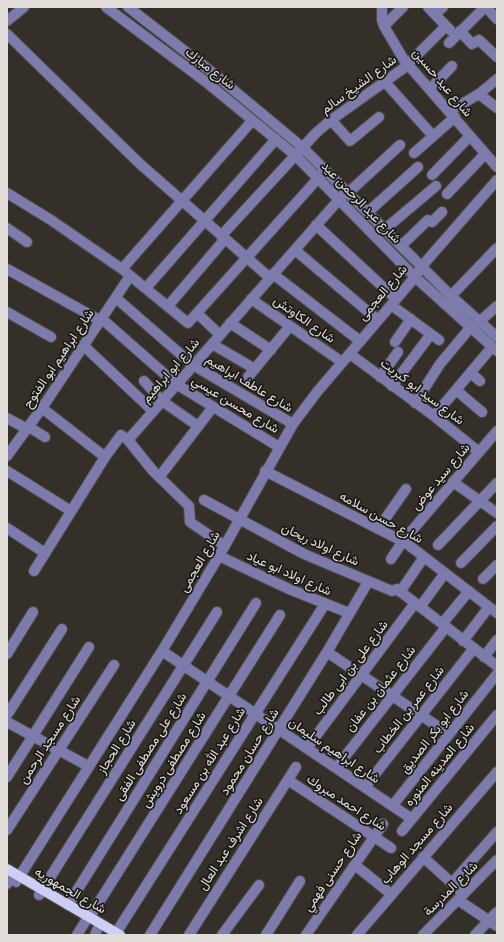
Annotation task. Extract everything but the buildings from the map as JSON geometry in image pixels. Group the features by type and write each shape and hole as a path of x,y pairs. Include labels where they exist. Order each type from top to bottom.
{"main road":[{"name":"شارع الجمهوريه","path":"11,878 114,934"},
{"name":"شارع الجمهوريه","path":"40,893 68,905 87,920 96,932 114,934"}],"street":[{"path":"7,21 24,7"},
{"name":"شارع مبارك","path":"106,7 187,67 252,121 276,139 298,151"},
{"name":"شارع مبارك","path":"128,7 194,57 298,151"},
{"name":"شارع عيد حسين","path":"382,7 382,20 384,26 408,65 431,88 484,154 497,167"},
{"path":"384,26 403,7"},
{"path":"443,7 432,11 455,37 472,44 479,40 497,57"},
{"path":"455,37 487,8 497,19"},
{"name":"شارع الشيخ سالم","path":"168,306 223,237 298,151 331,120 408,65 446,26"},
{"path":"7,34 139,164 247,259 360,341"},
{"path":"187,67 194,57"},
{"path":"431,88 452,66"},
{"path":"414,153 433,136 452,114 497,79"},
{"path":"385,82 433,136"},
{"path":"479,94 497,108"},
{"path":"331,120 350,141 379,118"},
{"name":"شارع ابراهيم ابو الفتوح","path":"7,456 42,408 116,298 126,272 181,200 252,121"},
{"path":"432,175 470,136"},
{"path":"146,288 276,139"},
{"name":"شارع ابو ابراهيم","path":"128,440 316,225 345,194 400,145"},
{"name":"شارع عبد الرحمن عيد","path":"298,151 322,174 368,212 451,296 497,337"},
{"path":"447,194 484,154"},
{"path":"368,212 418,167"},
{"path":"7,193 52,220 126,272 184,321 190,322 322,174"},
{"name":"شارع العجمى","path":"11,878 88,766 162,651 226,546 265,471 293,424 342,362 415,277 422,266 497,180"},
{"path":"385,229 436,186"},
{"name":"شارع عبد الرحمن عيد","path":"345,194 415,277 495,349"},
{"path":"402,245 428,220 432,222 442,212"},
{"path":"316,225 411,319 435,337 392,386"},
{"path":"7,228 27,242"},
{"path":"451,296 497,248"},
{"path":"294,250 378,320"},
{"name":"شارع محسن عيسي","path":"8,273 101,320 176,384 279,447"},
{"name":"شارع عاطف ابراهيم","path":"116,298 193,366 293,424"},
{"name":"شارع الكاوتش","path":"251,299 342,362"},
{"path":"479,322 497,306"},
{"path":"7,312 51,337"},
{"path":"198,314 220,335"},
{"path":"380,378 411,319"},
{"path":"230,323 271,350"},
{"path":"212,344 252,373 290,326"},
{"path":"415,403 440,364 470,328"},
{"path":"84,346 153,411"},
{"path":"434,416 471,373 495,349"},
{"name":"شارع سيد ابو كبريت","path":"350,354 380,378 434,416 479,452"},
{"path":"471,373 480,380"},
{"path":"144,381 162,401 198,426"},
{"path":"456,390 482,412"},
{"path":"160,476 213,407"},
{"path":"42,408 105,457"},
{"path":"7,418 45,437"},
{"name":"شارع سيد عوض","path":"391,559 403,541 497,431"},
{"path":"34,570 119,435 122,435 128,440 189,506 190,522 226,546"},
{"path":"7,471 71,511"},
{"name":"شارع حسن سلامه","path":"265,471 403,541 493,610"},
{"path":"453,482 497,513"},
{"path":"438,545 497,483"},
{"path":"378,529 406,489"},
{"name":"شارع اولاد ريحان","path":"204,500 304,554 368,582 396,592 418,605 497,666"},
{"path":"461,563 497,526"},
{"path":"7,528 45,553"},
{"name":"شارع اولاد ابو عياد","path":"219,556 325,604 349,613"},
{"path":"396,592 424,557"},
{"path":"483,579 497,565"},
{"name":"شارع على بن ابى طالب","path":"307,748 361,675 445,573"},
{"name":"شارع حسان محمود","path":"150,935 279,730 368,582"},
{"name":"شارع عثمان بن عفان","path":"336,768 392,696 469,591"},
{"name":"شارع على مصطفى الفقى","path":"68,905 256,603"},
{"name":"شارع عبد الله بن مسعود","path":"114,934 325,604"},
{"path":"463,641 493,610"},
{"path":"7,654 33,612"},
{"name":"شارع الحجاز","path":"40,893 217,612"},
{"name":"شارع مصطفى درويش","path":"77,935 280,615"},
{"path":"7,715 62,629"},
{"path":"484,656 497,640"},
{"path":"7,777 89,647"},
{"name":"شارع عمر بن الخطاب","path":"364,787 474,648"},
{"name":"شارع ابراهيم سليمان","path":"162,651 412,818"},
{"path":"327,652 449,734"},
{"name":"شارع مسجد الرحمن","path":"7,830 114,665"},
{"name":"شارع ابو بكر الصديق","path":"393,805 497,674"},
{"name":"شارع المدينه المنوره","path":"402,831 497,715"},
{"path":"7,722 88,766"},
{"name":"شارع اشرف عبد العال","path":"189,935 296,767"},
{"name":"شارع مسجد الوهاب","path":"357,935 423,857 495,778"},
{"name":"شارع احمد مبروك","path":"288,780 391,848"},
{"name":"شارع حسنى فهمي","path":"306,935 382,824"},
{"path":"452,883 497,832"},
{"path":"423,857 452,883 461,897 493,923"},
{"name":"شارع المدرسة","path":"422,935 497,860"},
{"path":"355,865 391,894"},
{"path":"266,935 300,881"},
{"path":"222,935 259,885"},
{"path":"474,935 493,923 497,912"}]}
